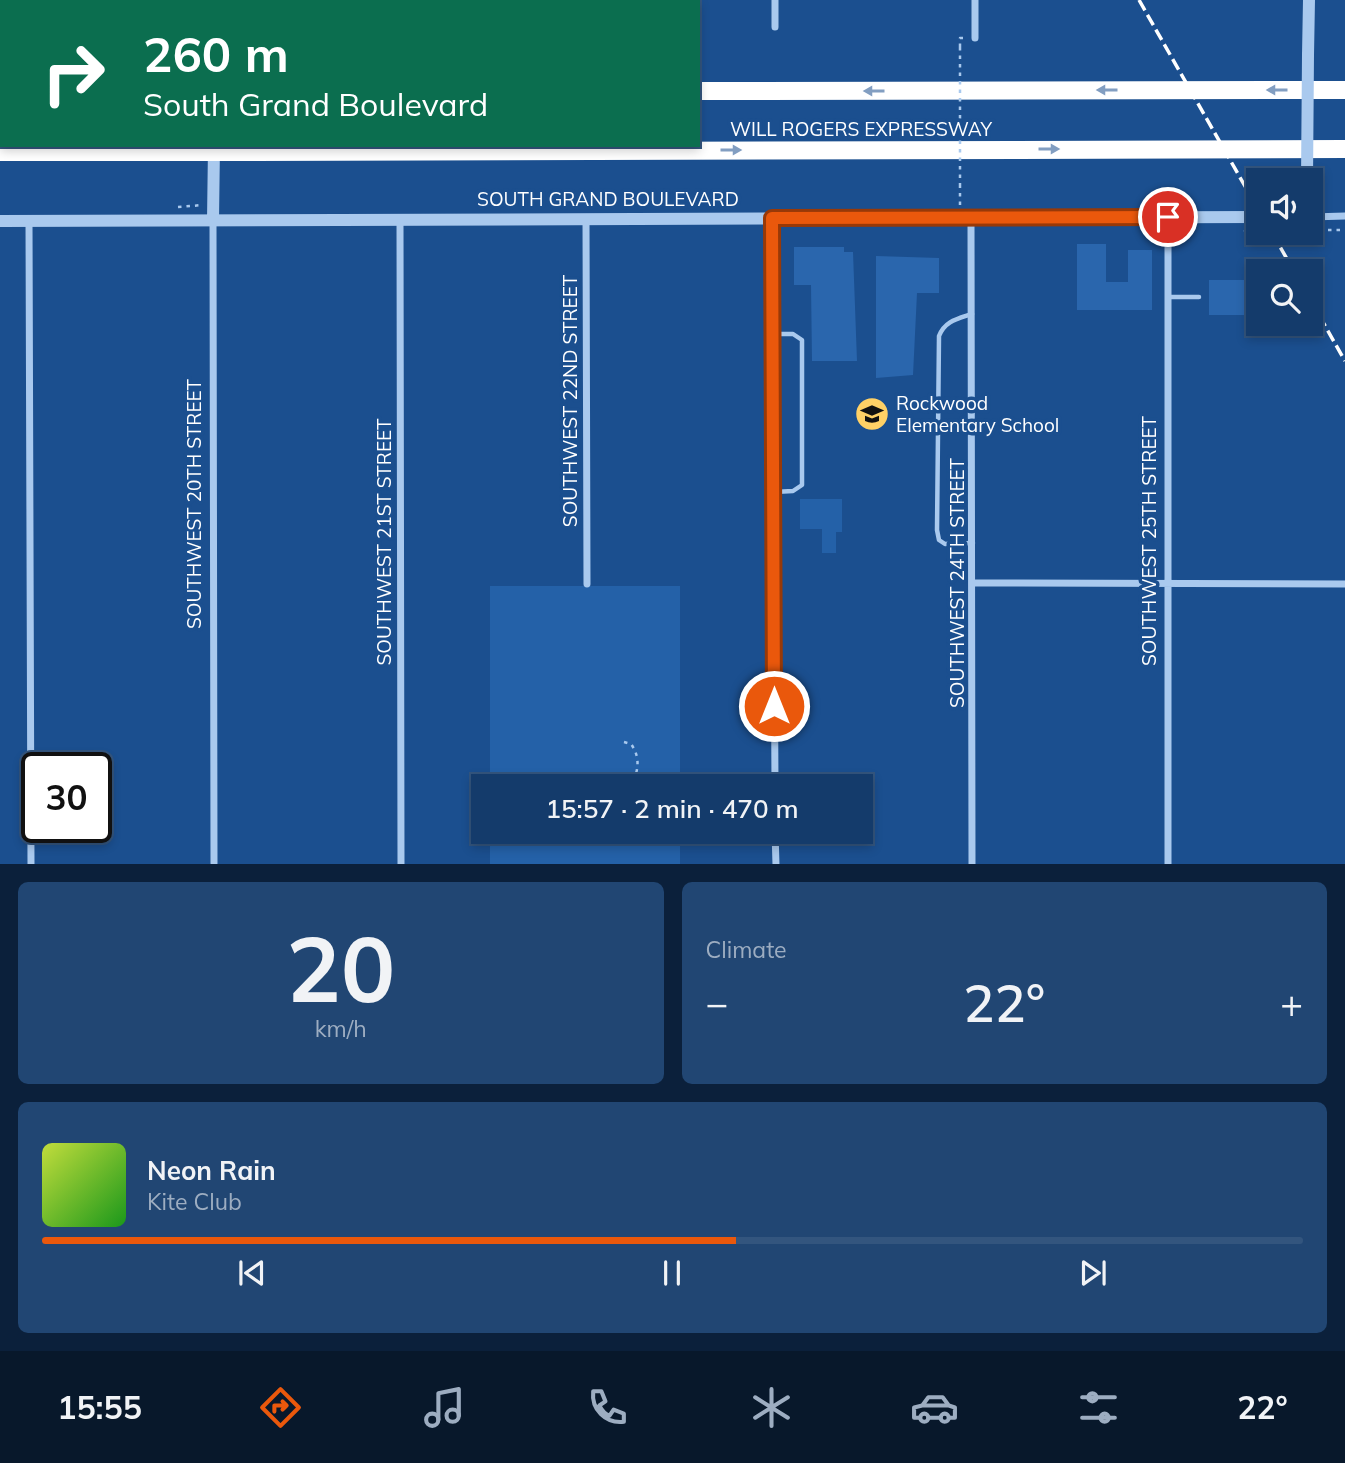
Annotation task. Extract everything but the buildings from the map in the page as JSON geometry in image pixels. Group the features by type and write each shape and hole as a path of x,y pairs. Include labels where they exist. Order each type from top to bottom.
{"highway":[{"name":"WILL ROGERS EXPRESSWAY","path":"700,91 1345,90"},
{"name":"WILL ROGERS EXPRESSWAY","path":"0,152 1345,149"}],"street":[{"path":"775,0 775,27"},
{"path":"975,0 975,38"},
{"path":"1307,168 1308,0"},
{"name":"SOUTHWEST 20TH STREET","path":"214,147 214,863"},
{"path":"1323,217 1345,216"},
{"name":"SOUTHWEST 25TH STREET","path":"1168,217 1168,864"},
{"name":"SOUTH GRAND BOULEVARD","path":"0,221 1246,217"},
{"name":"SOUTHWEST 22ND STREET","path":"586,218 587,584"},
{"path":"772,218 775,774"},
{"name":"SOUTHWEST 24TH STREET","path":"971,218 972,864"},
{"name":"SOUTHWEST 21ST STREET","path":"400,219 401,864"},
{"path":"29,220 31,864"},
{"path":"973,583 1345,584"},
{"path":"775,844 776,864"}],"lane":[{"path":"1168,297 1199,297"},
{"path":"973,314 951,321 943,327 939,337 937,530 939,540 946,544 973,544"},
{"path":"773,334 793,334 802,340 803,463 802,485 793,491 773,492"}],"path":[{"path":"960,205 960,38 975,38"},
{"path":"1233,230 1246,230"},
{"path":"1323,230 1345,230"},
{"path":"624,742 631,744 637,756 636,774"}],"shaded area":[{"path":"800,499 842,499 842,532 836,532 836,553 822,553 822,529 800,529"},
{"path":"490,586 680,586 680,774 490,774"},
{"path":"490,844 680,844 680,864 490,864"}],"railway":[{"path":"1139,0 1246,188"},
{"path":"1279,245 1287,259"},
{"path":"1323,322 1345,361"}],"place":[{"name":"Rockwood Elementary School","path":"872,414"}],"route":[{"path":"774,706 772,218 1168,217"}]}
